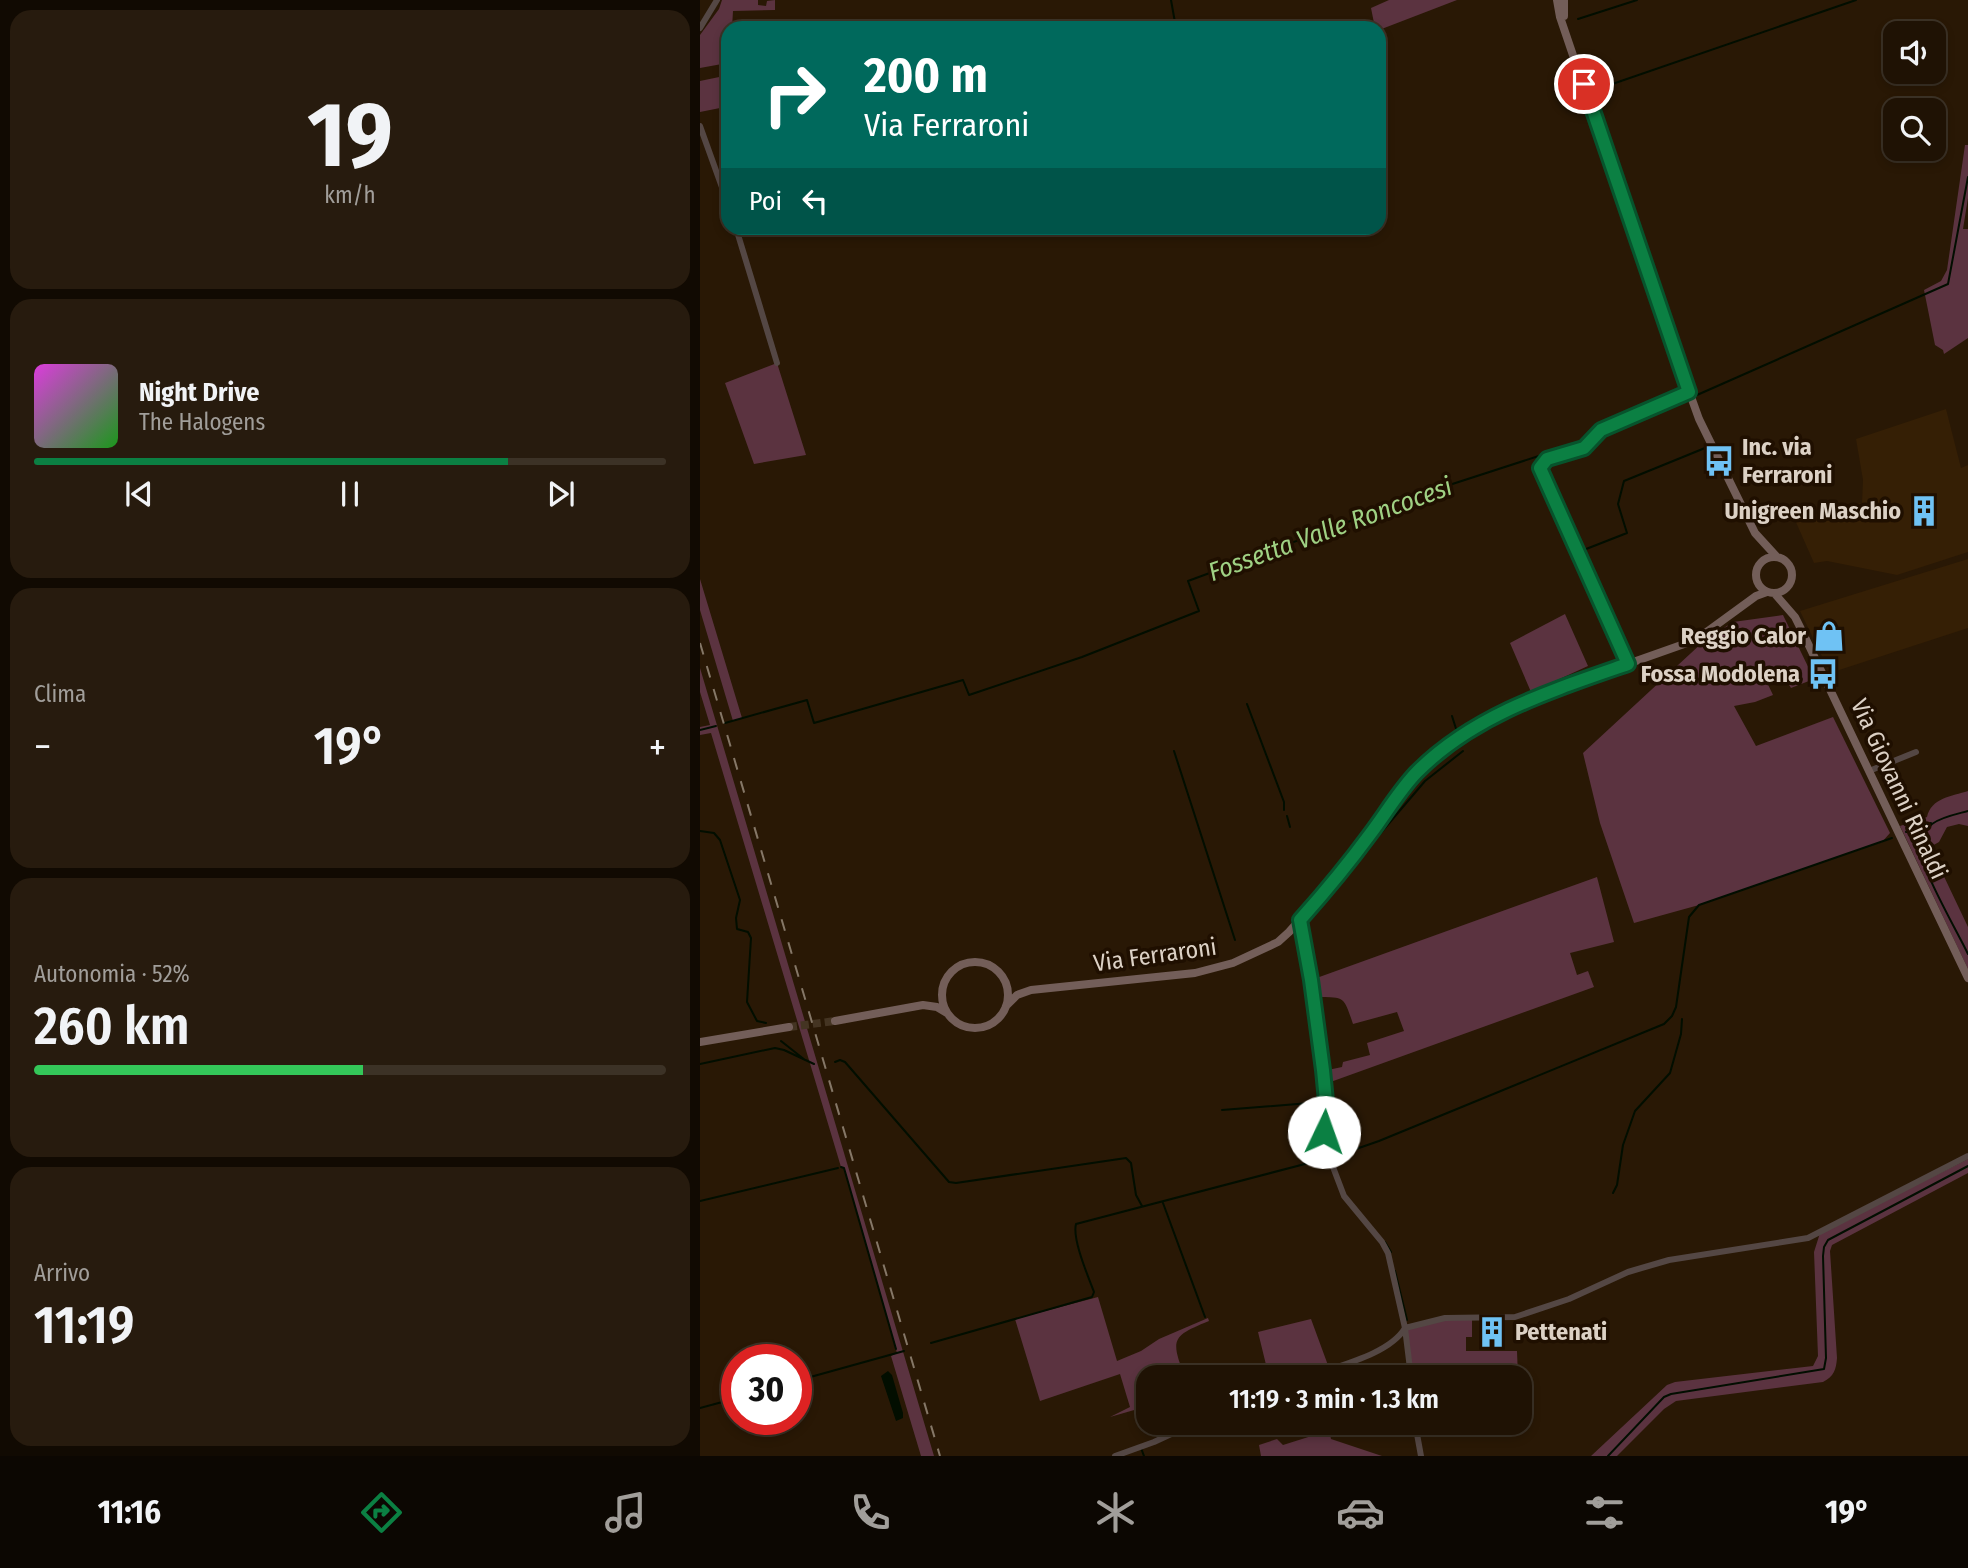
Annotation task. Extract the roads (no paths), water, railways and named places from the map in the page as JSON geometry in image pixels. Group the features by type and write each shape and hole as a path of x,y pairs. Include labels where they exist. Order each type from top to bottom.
{"main road":[{"path":"1557,0 1689,392 1704,429 1755,533 1776,556 1784,559 1791,567 1793,579 1789,586 1771,593 1759,586 1756,578 1760,563 1755,533"},
{"path":"1564,0 1564,26"},
{"path":"1760,563 1776,556"},
{"name":"Via Ferraroni","path":"1744,604 1756,578"},
{"name":"Via Giovanni Rinaldi","path":"1789,586 1789,599 1795,617 1968,978"},
{"name":"Via Ferraroni","path":"1006,1006 1017,995 1031,990 1162,978 1216,968 1278,942 1354,856 1410,780 1436,755 1494,716 1555,690 1687,643 1744,604 1771,593"},
{"name":"Via Giovanni Rinaldi","path":"1771,593 1795,617"},
{"path":"835,1021 923,1005 937,1007 961,1025 979,1028 996,1021 1006,1006 1006,982 995,968 984,963 972,962 955,969 947,978 943,989 943,1002 947,1013"},
{"name":"Via Ferraroni","path":"1006,982 1031,990"},
{"path":"923,1005 943,989"},
{"path":"700,1042 789,1027"}],"street":[{"path":"700,28 717,0"},
{"path":"700,126 721,184"},
{"path":"738,235 777,363"},
{"path":"1628,664 1540,470 1541,464 1547,459 1580,450 1591,442 1597,432 1689,392"},
{"path":"1869,771 1916,752"},
{"path":"1300,920 1323,1070 1326,1101 1324,1142 1348,1201 1387,1250 1405,1328 1409,1365"},
{"path":"1338,1365 1380,1349 1405,1328 1445,1318 1515,1317 1569,1299 1635,1270 1669,1260 1808,1238 1968,1156"},
{"path":"1115,1456 1166,1435"},
{"path":"1417,1435 1421,1456"}],"waterway":[{"path":"1171,0 1175,21"},
{"path":"1578,19 1637,0"},
{"path":"1690,383 1592,91 1856,0"},
{"name":"Fossetta Valle Roncocesi","path":"1697,395 1948,284 1968,177"},
{"name":"Fossetta Valle Roncocesi","path":"1597,437 1681,401"},
{"name":"Fossetta Valle Roncocesi","path":"725,723 807,700 814,723 963,680 969,695 1082,657 1199,611 1188,581 1440,488 1588,440"},
{"path":"1581,551 1627,533 1618,504 1624,481 1705,448"},
{"path":"1247,704 1284,802 1284,810"},
{"path":"1452,716 1458,735"},
{"name":"Fossetta Valle Roncocesi","path":"700,730 716,726"},
{"path":"1174,751 1235,940"},
{"path":"1310,916 1425,781 1463,751"},
{"path":"1968,811 1932,824 1923,835 1920,845 1933,886 1968,954"},
{"path":"1287,816 1290,827"},
{"path":"1906,832 1931,823"},
{"path":"700,831 714,833 720,840 740,900 736,918 737,929 748,932 751,938 747,1002 757,1021 766,1023"},
{"path":"1333,1157 1379,1141 1664,1024 1676,1007 1689,917 1699,905 1892,838"},
{"path":"1315,979 1327,1080"},
{"path":"1613,1193 1617,1185 1623,1145 1635,1111 1670,1073 1681,1034 1682,1019"},
{"path":"781,1041 805,1060"},
{"path":"700,1064 775,1048 814,1064"},
{"path":"835,1062 845,1062 949,1182 1126,1158 1131,1163 1136,1195 1142,1206"},
{"path":"1222,1110 1322,1102"},
{"path":"931,1343 1092,1297 1094,1292 1078,1248 1076,1224 1324,1159"},
{"path":"1608,1456 1664,1397 1671,1394 1824,1369 1823,1256 1828,1240 1968,1166"},
{"path":"841,1167 844,1168 896,1349"},
{"path":"700,1201 838,1168"},
{"path":"1163,1203 1205,1317"},
{"path":"1385,1242 1391,1252"},
{"path":"1395,1271 1407,1320"},
{"path":"812,1377 904,1351"},
{"path":"700,1408 721,1402"},
{"path":"1141,1448 1144,1456"}],"tunnel":[{"path":"789,1027 835,1021"}],"railway":[{"path":"700,643 940,1456"}],"place":[{"name":"Inc. via Ferraroni","path":"1719,461"},
{"name":"Unigreen Maschio","path":"1924,511"},
{"name":"Reggio Calor","path":"1829,636"},
{"name":"Fossa Modolena","path":"1823,674"},
{"name":"Pettenati","path":"1492,1332"}]}
